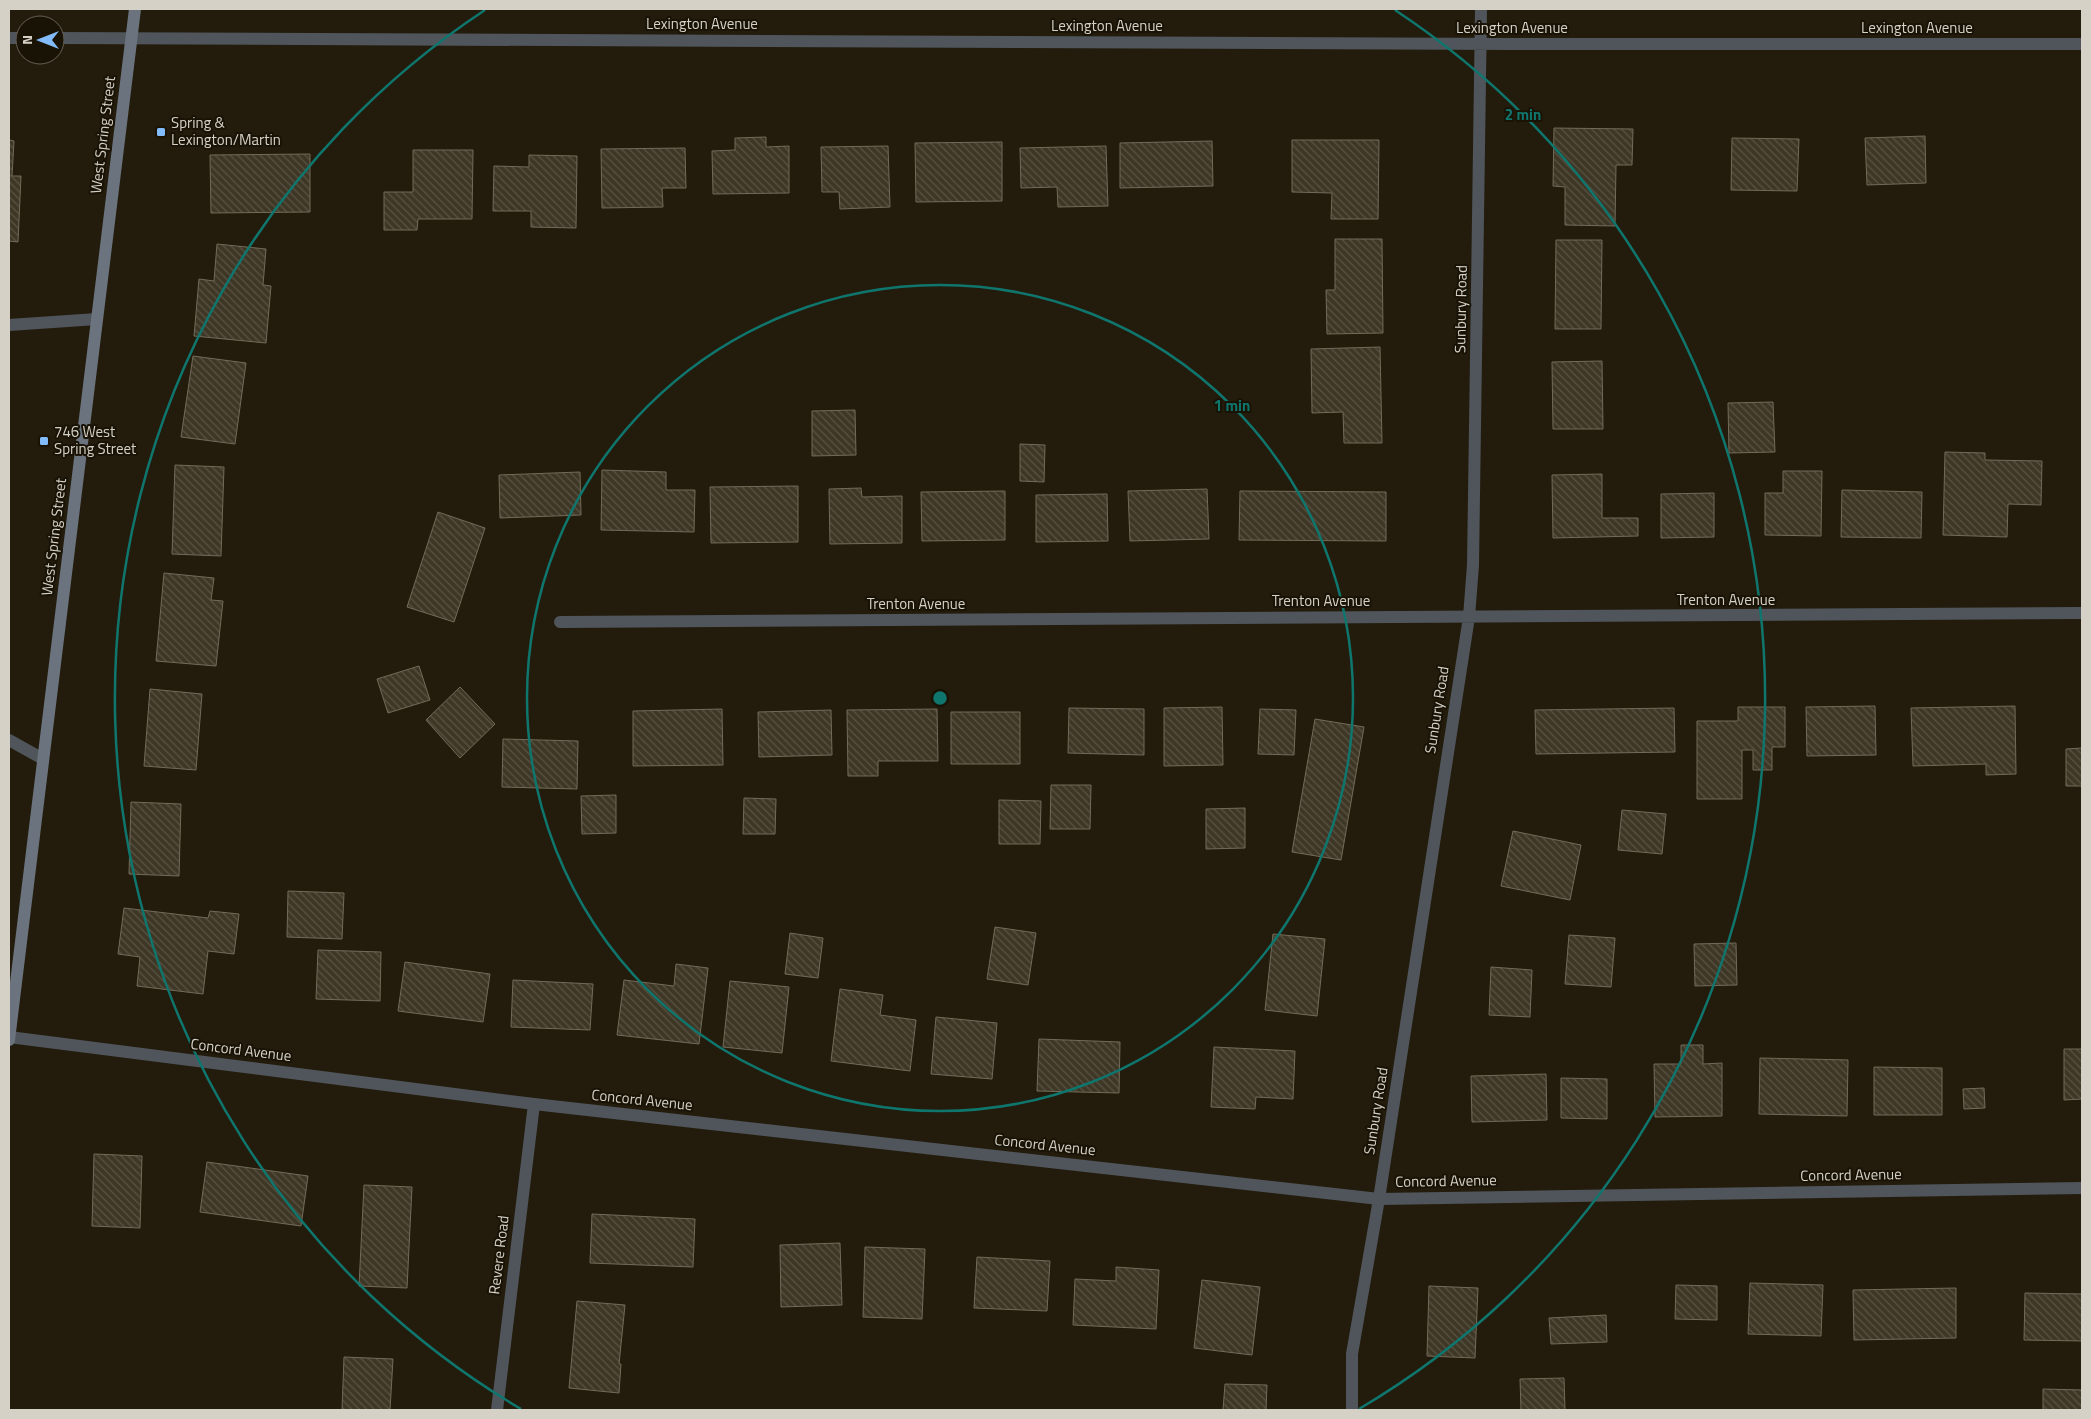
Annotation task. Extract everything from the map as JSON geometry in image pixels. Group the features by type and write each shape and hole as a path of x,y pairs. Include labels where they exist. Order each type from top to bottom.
{"main road":[{"name":"West Spring Street","path":"9,1038 135,9"}],"street":[{"name":"Sunbury Road","path":"1352,1410 1352,1354 1379,1199 1469,617 1473,564 1481,9"},
{"name":"Lexington Avenue","path":"65,38 2082,44"},
{"path":"9,325 97,319"},
{"name":"Trenton Avenue","path":"560,622 2082,613"},
{"path":"9,740 43,759"},
{"name":"Concord Avenue","path":"9,1038 534,1104 1379,1199 2082,1188"},
{"name":"Revere Road","path":"497,1410 534,1104"}],"building":[{"path":"1554,128 1633,129 1632,165 1616,165 1615,226 1565,225 1565,187 1553,186"},
{"path":"1925,136 1926,183 1867,185 1865,138"},
{"path":"766,137 766,147 789,146 789,193 713,194 712,151 735,150 735,138"},
{"path":"1732,138 1799,139 1797,191 1731,190"},
{"path":"9,140 14,141 12,176 21,176 18,242 9,241"},
{"path":"1292,140 1379,140 1378,219 1331,219 1332,193 1292,192"},
{"path":"1212,141 1213,186 1120,188 1120,143"},
{"path":"1002,142 1002,201 916,202 915,143"},
{"path":"888,146 890,207 840,209 839,192 822,192 821,147"},
{"path":"1106,146 1108,206 1058,207 1057,187 1021,188 1020,148"},
{"path":"685,148 686,188 662,188 663,207 602,208 601,149"},
{"path":"413,150 473,150 472,219 418,219 417,230 384,230 384,192 413,192"},
{"path":"310,154 310,212 211,213 210,155"},
{"path":"529,155 577,156 576,228 531,227 531,211 493,211 494,166 529,167"},
{"path":"1335,239 1382,239 1383,333 1327,334 1326,290 1335,290"},
{"path":"1556,240 1602,240 1601,329 1555,329"},
{"path":"217,244 266,249 263,285 271,286 266,343 194,336 199,279 214,281"},
{"path":"1380,347 1382,443 1344,443 1343,412 1312,413 1311,349"},
{"path":"193,356 246,363 235,444 181,437"},
{"path":"1602,361 1603,429 1553,429 1552,362"},
{"path":"1773,402 1775,452 1729,453 1728,403"},
{"path":"855,410 856,455 812,456 812,411"},
{"path":"1020,444 1045,445 1044,482 1020,481"},
{"path":"1945,452 1985,453 1985,460 2042,461 2041,505 2008,504 2007,537 1943,535"},
{"path":"175,465 224,467 221,556 172,554"},
{"path":"602,470 666,472 666,490 695,490 694,532 601,530"},
{"path":"1783,471 1822,471 1821,536 1765,535 1765,493 1783,493"},
{"path":"580,472 581,515 500,518 499,475"},
{"path":"1602,474 1602,518 1638,518 1638,536 1553,538 1552,475"},
{"path":"798,486 798,542 711,543 710,487"},
{"path":"861,488 862,497 902,496 902,543 830,544 829,489"},
{"path":"1207,489 1209,539 1130,541 1128,491"},
{"path":"1842,490 1922,492 1921,538 1841,537"},
{"path":"1005,491 1005,540 922,541 921,492"},
{"path":"1240,491 1386,492 1386,541 1239,540"},
{"path":"1714,493 1714,537 1661,538 1661,494"},
{"path":"1107,494 1108,541 1036,542 1036,495"},
{"path":"438,512 485,528 454,622 407,607"},
{"path":"164,573 214,578 211,600 223,601 216,666 156,661"},
{"path":"419,666 430,700 388,713 377,679"},
{"path":"460,687 495,724 460,758 426,720"},
{"path":"150,689 202,694 196,770 144,766"},
{"path":"1875,706 1876,755 1807,756 1806,707"},
{"path":"2015,706 2016,774 1986,775 1986,764 1913,766 1911,708"},
{"path":"1222,707 1223,765 1164,766 1164,708"},
{"path":"1738,707 1785,707 1785,747 1772,747 1772,770 1753,770 1753,750 1742,750 1742,799 1697,799 1697,721 1738,721"},
{"path":"1069,708 1144,709 1144,755 1068,753"},
{"path":"1674,708 1675,752 1536,754 1535,710"},
{"path":"722,709 723,765 633,766 633,711"},
{"path":"937,709 938,761 878,761 878,776 848,776 847,710"},
{"path":"1260,709 1296,710 1294,755 1258,754"},
{"path":"831,710 832,755 759,757 758,712"},
{"path":"951,712 1020,712 1020,764 951,764"},
{"path":"1315,719 1364,727 1341,860 1292,852"},
{"path":"503,739 578,741 577,789 502,787"},
{"path":"2082,748 2082,786 2066,786 2066,749"},
{"path":"1051,785 1091,785 1090,829 1050,829"},
{"path":"616,795 616,833 582,834 581,796"},
{"path":"744,798 776,799 775,834 743,834"},
{"path":"999,800 1041,801 1040,844 999,844"},
{"path":"131,802 181,804 179,876 129,874"},
{"path":"1245,808 1245,848 1206,849 1206,809"},
{"path":"1622,810 1666,814 1662,854 1618,850"},
{"path":"1513,831 1581,845 1570,900 1501,886"},
{"path":"288,891 344,893 342,939 287,937"},
{"path":"124,908 208,918 210,911 239,914 234,954 208,951 203,994 137,986 140,957 118,954"},
{"path":"995,927 1036,933 1028,985 987,979"},
{"path":"790,933 823,938 818,978 785,974"},
{"path":"1273,934 1325,939 1317,1016 1265,1010"},
{"path":"1569,935 1615,938 1611,987 1565,984"},
{"path":"1736,943 1737,985 1695,986 1694,944"},
{"path":"318,950 381,952 380,1001 316,999"},
{"path":"405,962 490,974 483,1022 398,1011"},
{"path":"676,964 708,968 699,1044 617,1035 624,980 674,986"},
{"path":"1491,967 1532,970 1530,1017 1489,1015"},
{"path":"513,980 593,984 590,1030 511,1027"},
{"path":"730,981 789,987 782,1053 723,1047"},
{"path":"840,989 883,995 880,1015 916,1020 910,1071 831,1061"},
{"path":"936,1017 997,1023 992,1079 931,1074"},
{"path":"1039,1039 1120,1042 1119,1093 1037,1091"},
{"path":"1681,1045 1703,1045 1703,1064 1722,1063 1722,1116 1655,1117 1654,1064 1681,1064"},
{"path":"1214,1047 1295,1051 1293,1099 1256,1097 1255,1109 1211,1107"},
{"path":"2064,1049 2082,1049 2082,1099 2064,1100"},
{"path":"1760,1058 1848,1060 1847,1116 1759,1114"},
{"path":"1874,1067 1942,1068 1942,1115 1874,1115"},
{"path":"1546,1074 1547,1120 1472,1122 1471,1076"},
{"path":"1561,1078 1607,1079 1607,1119 1561,1118"},
{"path":"1984,1088 1985,1108 1964,1109 1963,1089"},
{"path":"94,1154 142,1156 140,1228 92,1226"},
{"path":"207,1162 308,1176 301,1226 200,1212"},
{"path":"364,1185 412,1187 407,1288 359,1286"},
{"path":"592,1214 695,1219 693,1267 590,1263"},
{"path":"840,1243 842,1305 781,1307 780,1245"},
{"path":"865,1247 925,1249 922,1319 863,1317"},
{"path":"977,1257 1050,1261 1047,1311 974,1308"},
{"path":"1116,1267 1159,1270 1156,1329 1073,1325 1075,1279 1116,1281"},
{"path":"1202,1280 1260,1287 1252,1355 1194,1348"},
{"path":"1750,1283 1823,1285 1821,1336 1748,1334"},
{"path":"1676,1285 1717,1286 1717,1320 1675,1319"},
{"path":"1429,1286 1478,1288 1475,1358 1427,1356"},
{"path":"1956,1288 1956,1338 1854,1340 1853,1290"},
{"path":"2025,1293 2082,1294 2082,1341 2024,1340"},
{"path":"577,1301 625,1305 619,1364 621,1364 619,1393 569,1388"},
{"path":"1606,1315 1607,1342 1551,1344 1549,1318"},
{"path":"344,1357 393,1359 390,1410 342,1410"},
{"path":"1564,1378 1565,1410 1521,1410 1520,1379"},
{"path":"1225,1384 1267,1385 1266,1410 1223,1410"},
{"path":"2043,1389 2082,1390 2082,1410 2043,1410"}],"place":[{"name":"Spring & Lexington/Martin","path":"161,132"},
{"name":"746 West Spring Street","path":"44,441"}]}
